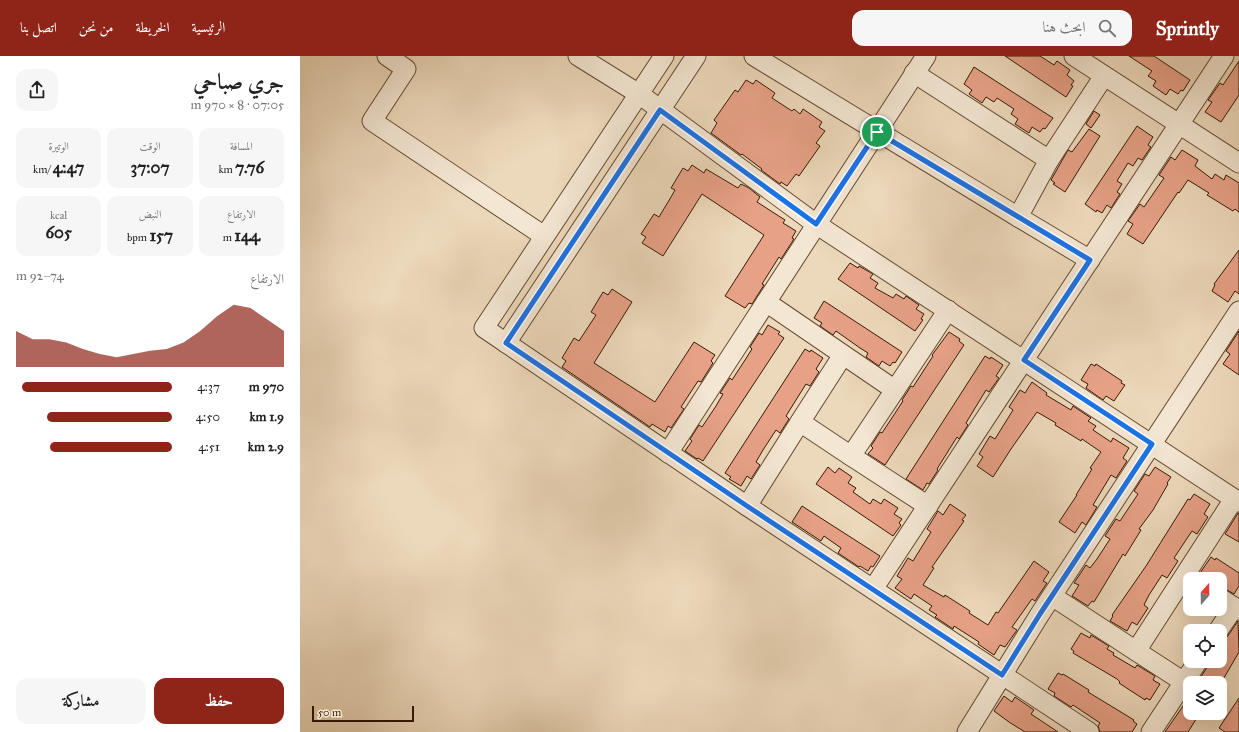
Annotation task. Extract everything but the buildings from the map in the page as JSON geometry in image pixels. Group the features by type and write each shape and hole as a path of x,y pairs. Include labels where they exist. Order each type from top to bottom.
{"street":[{"path":"387,56 411,63 372,121 544,236"},
{"path":"578,56 639,94 816,224 1237,500 1192,572"},
{"path":"664,56 484,328 747,506 1089,732"},
{"path":"506,343 696,56"},
{"path":"754,56 1090,260"},
{"path":"668,453 926,56"},
{"path":"1074,56 1239,163"},
{"path":"873,589 1224,56"},
{"path":"914,74 1049,160"},
{"path":"1018,217 1049,160 1104,76"},
{"path":"766,302 895,390"},
{"path":"851,456 948,310"},
{"path":"967,732 1052,596 1239,311"},
{"path":"747,506 843,355"},
{"path":"800,422 928,506"},
{"path":"1136,651 1183,586"},
{"path":"1052,596 1183,681"},
{"path":"1222,624 1231,605"},
{"path":"1151,732 1183,684"}],"route":[{"path":"660,110 816,224 877,132 1090,260 1024,360 1152,444 1040,614 1002,675 747,506 506,343 660,110"}]}
